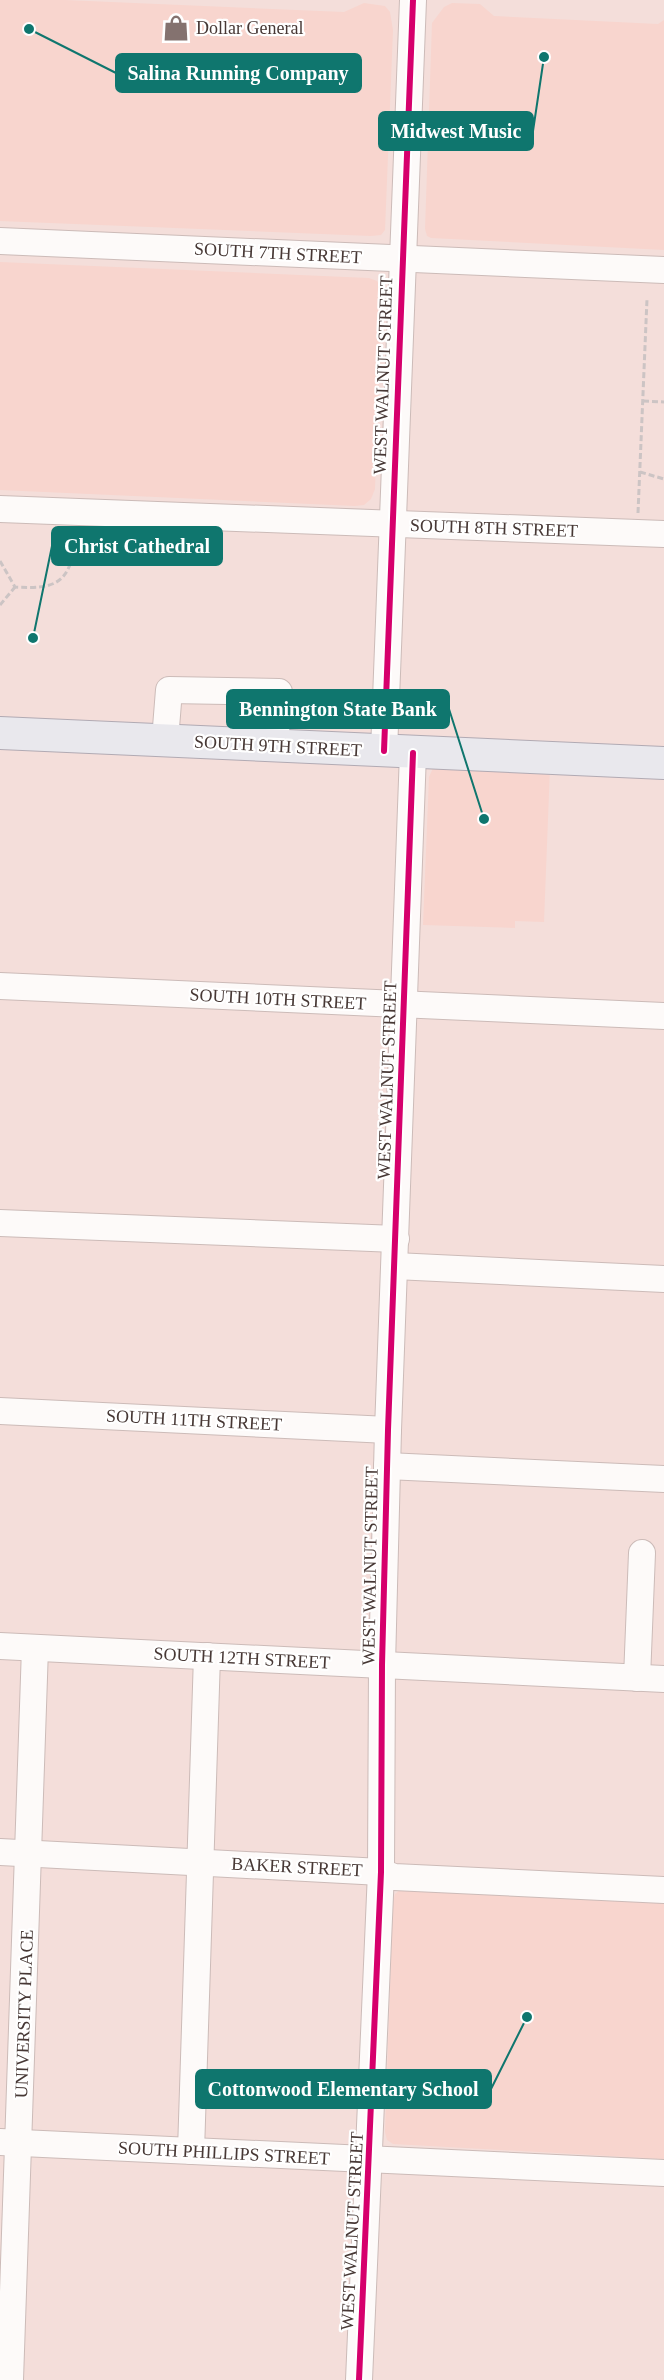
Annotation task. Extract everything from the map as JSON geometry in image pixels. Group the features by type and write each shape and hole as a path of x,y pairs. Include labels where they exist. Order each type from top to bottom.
{"main road":[{"name":"SOUTH 9TH STREET","path":"0,733 664,763"}],"street":[{"name":"WEST WALNUT STREET","path":"359,2380 381,1872 382,1665 387,1466 405,1005 392,524 413,0"},
{"name":"SOUTH 7TH STREET","path":"0,241 664,270"},
{"name":"SOUTH 8TH STREET","path":"0,509 664,534"},
{"path":"165,740 169,690 279,692 275,746"},
{"name":"SOUTH 10TH STREET","path":"0,986 664,1017"},
{"path":"0,1223 396,1239"},
{"path":"395,1266 664,1279"},
{"name":"SOUTH 11TH STREET","path":"0,1411 388,1430"},
{"path":"387,1466 664,1479"},
{"path":"638,1678 642,1553"},
{"name":"SOUTH 12TH STREET","path":"0,1646 664,1679"},
{"name":"UNIVERSITY PLACE","path":"10,2380 10,2142 29,1853 35,1648"},
{"path":"191,2151 207,1656"},
{"name":"BAKER STREET","path":"0,1852 381,1872 394,1877 664,1890"},
{"name":"SOUTH PHILLIPS STREET","path":"10,2142 664,2173"}],"path":[{"path":"637,533 647,299"},
{"path":"643,401 664,402"},
{"path":"640,472 664,479"},
{"path":"15,587 44,589 64,575 73,555 75,541"},
{"path":"0,561 15,587"},
{"path":"0,605 15,587"}],"shaded area":[{"path":"0,0 65,0 344,12 364,3 385,6 390,12 393,30 385,230 381,235 371,236 0,221"},
{"path":"452,3 480,4 494,16 658,24 664,20 664,250 427,236 425,229 432,23 444,7"},
{"path":"0,262 369,278 377,281 382,290 375,489 371,499 364,505 355,506 0,490"},
{"path":"454,764 550,767 544,922 515,921 515,928 423,925 429,777 433,768"},
{"path":"400,1890 664,1901 664,2159 393,2144 387,2140 385,2132 393,1902 395,1894"}],"cycle path":[{"path":"384,751 413,0"},
{"path":"359,2380 381,1872 382,1665 388,1430 413,753"}],"place":[{"name":"Dollar General","path":"176,28"},
{"name":"Salina Running Company","path":"29,29"},
{"name":"Midwest Music","path":"544,57"},
{"name":"Christ Cathedral","path":"33,638"},
{"name":"Bennington State Bank","path":"484,819"},
{"name":"Cottonwood Elementary School","path":"527,2017"}]}
